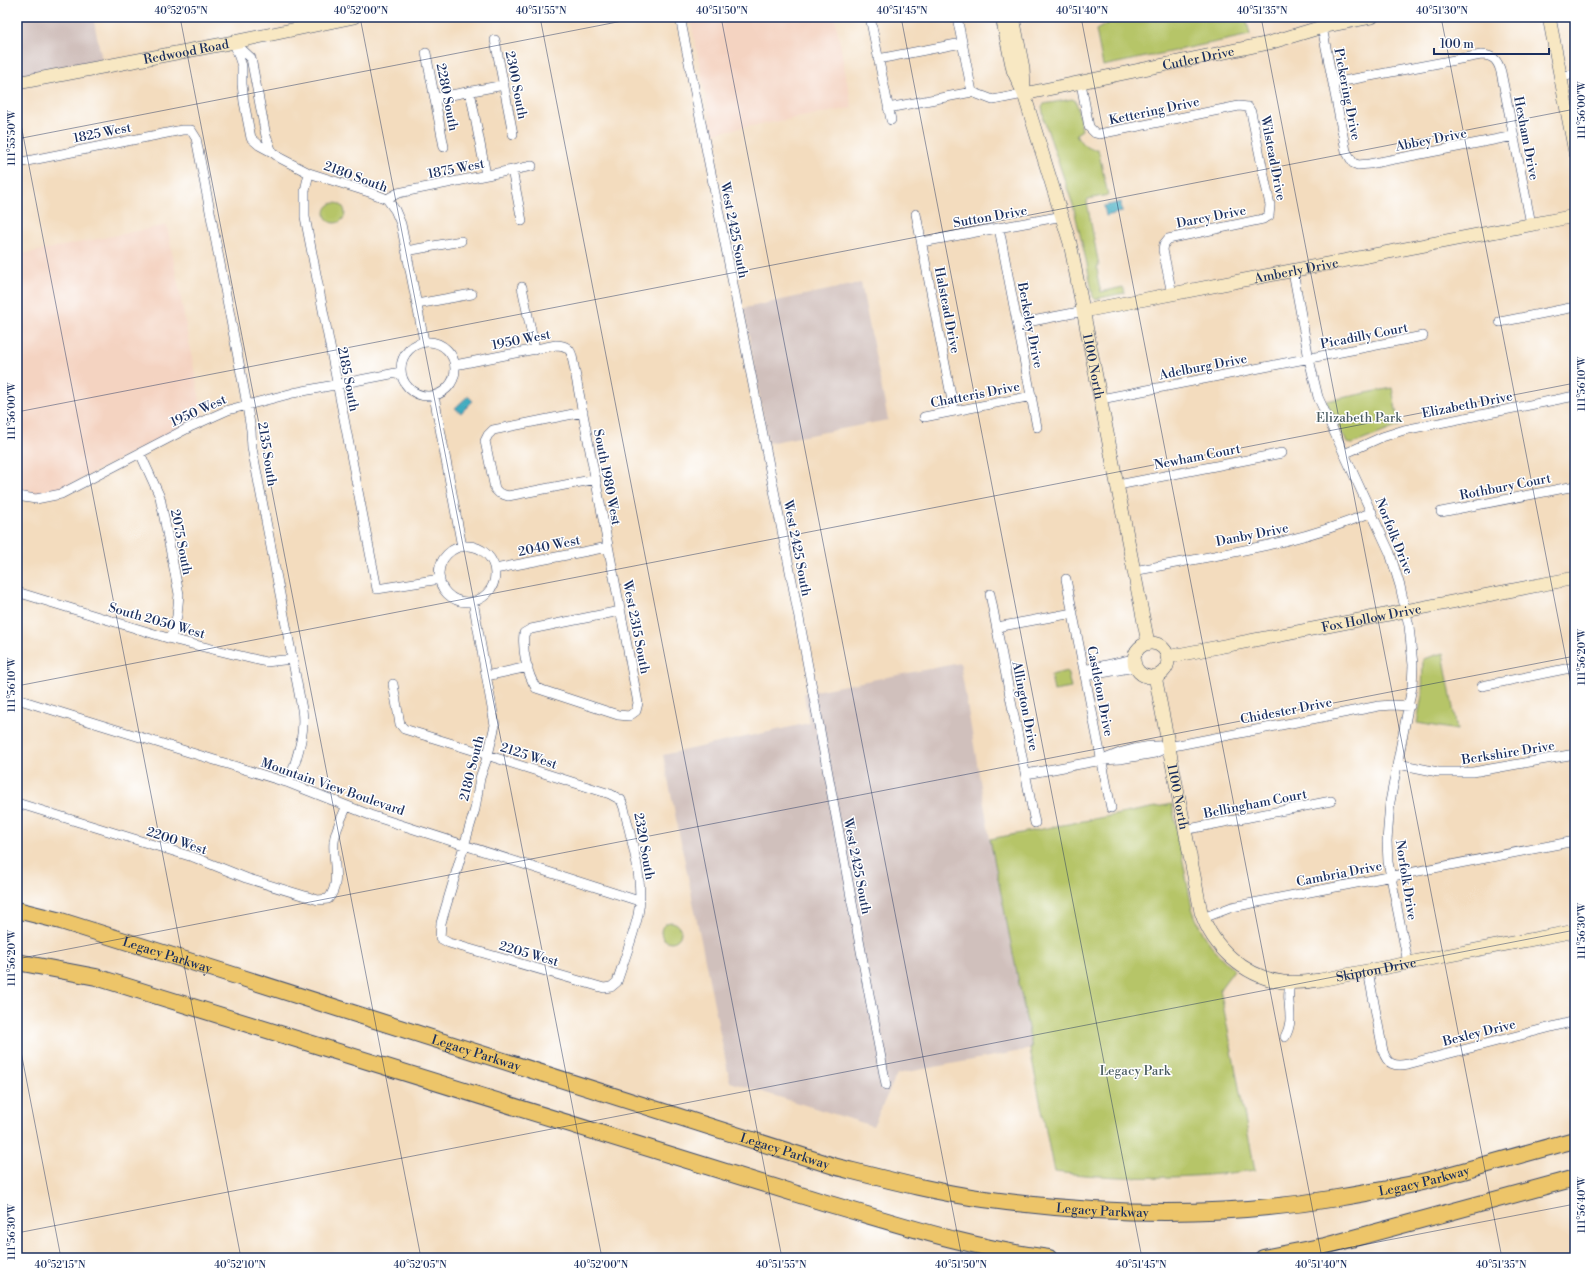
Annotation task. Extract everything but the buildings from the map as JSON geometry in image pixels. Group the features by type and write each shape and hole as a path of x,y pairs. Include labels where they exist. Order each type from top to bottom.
{"highway":[{"name":"Legacy Parkway","path":"17,910 61,921 837,1167 924,1188 983,1199 1079,1209 1161,1212 1197,1212 1281,1206 1335,1199 1425,1181 1575,1140"},
{"path":"17,962 104,979 826,1203 918,1230 1016,1254 1049,1258"},
{"path":"1263,1258 1325,1246 1575,1178"}],"street":[{"name":"Redwood Road","path":"17,83 234,42 354,17"},
{"name":"West 2425 South","path":"680,17 793,586 886,1085"},
{"path":"870,17 891,120"},
{"path":"957,17 972,92"},
{"name":"1100 North","path":"1002,17 1013,70 1024,94 1042,155 1063,216 1070,243 1148,643"},
{"name":"1100 North","path":"1013,17 1023,68 1024,94"},
{"name":"Cutler Drive","path":"1024,94 1270,43 1322,27 1372,17"},
{"path":"1549,17 1575,152"},
{"name":"Pickering Drive","path":"1322,27 1346,151 1353,163"},
{"name":"2300 South","path":"495,40 513,134"},
{"path":"234,42 251,58 266,136 272,152"},
{"name":"2180 South","path":"234,42 242,66 243,96 251,138 259,145 280,158 309,173 372,193 387,200 395,210 401,224 424,341"},
{"path":"878,59 962,43"},
{"name":"2280 South","path":"426,52 444,147"},
{"name":"Hexham Drive","path":"1333,84 1481,55 1494,57 1502,72 1531,224"},
{"path":"1560,77 1575,74"},
{"name":"Kettering Drive","path":"1081,83 1089,127 1094,133 1100,134 1239,106 1248,107"},
{"path":"435,98 504,85"},
{"path":"470,91 486,176"},
{"path":"888,108 972,92 994,100 1024,94"},
{"name":"Wilstead Drive","path":"1248,107 1252,115 1270,205 1269,216"},
{"name":"1825 West","path":"17,162 177,131 191,130"},
{"name":"2135 South","path":"191,130 197,143 252,430 252,448 304,725 302,739 289,783"},
{"name":"Abbey Drive","path":"1353,163 1358,165 1369,164 1514,136"},
{"name":"1875 West","path":"387,200 398,193 532,166"},
{"path":"512,170 522,221"},
{"name":"2185 South","path":"309,173 305,191 305,217 336,385 377,589 440,579"},
{"name":"Halstead Drive","path":"916,214 954,411"},
{"name":"Sutton Drive","path":"922,242 1063,216"},
{"name":"Darcy Drive","path":"1172,294 1163,250 1164,244 1168,239 1263,219 1269,216"},
{"name":"Amberly Drive","path":"1017,324 1575,216"},
{"name":"Berkeley Drive","path":"999,228 1038,427"},
{"path":"406,251 461,240"},
{"name":"Norfolk Drive","path":"1293,271 1309,359 1318,397 1372,512 1394,565 1406,610 1411,639 1413,665 1412,692 1390,802 1387,828 1388,862 1408,963"},
{"path":"522,287 535,350"},
{"path":"417,304 472,294"},
{"path":"1500,322 1575,307"},
{"name":"Picadilly Court","path":"1309,359 1423,336"},
{"path":"424,341 435,342 444,347 452,354 455,365 455,375 451,384 443,392 434,396 420,395 409,388 403,381 401,372 401,362 406,352 414,345 424,341"},
{"name":"1950 West","path":"455,365 560,345 568,348"},
{"name":"South 1980 West","path":"568,348 572,356 608,547"},
{"name":"Adelburg Drive","path":"1101,399 1309,359"},
{"name":"1950 West","path":"17,496 36,499 61,494 211,417 247,404 401,372"},
{"path":"434,396 462,547"},
{"name":"Chatteris Drive","path":"924,417 1032,396"},
{"name":"Elizabeth Drive","path":"1344,454 1377,439 1404,430 1575,396"},
{"path":"583,412 493,430 485,441 495,489 499,494 508,496 596,479"},
{"name":"2075 South","path":"140,453 160,497 179,594 177,616 171,639"},
{"name":"Newham Court","path":"1118,485 1282,453"},
{"name":"Rothbury Court","path":"1441,512 1575,486"},
{"name":"Danby Drive","path":"1134,571 1299,538 1372,512"},
{"path":"462,547 473,547 483,551 491,559 495,569 495,580 490,590 483,597 473,602 462,602 452,598 444,590 440,579 440,569 444,558 452,551 462,547"},
{"name":"2040 West","path":"495,569 608,547"},
{"name":"West 2315 South","path":"528,667 531,680 536,688 618,714 629,716 636,711 638,703 608,547"},
{"name":"Fox Hollow Drive","path":"1167,657 1575,578"},
{"name":"Castleton Drive","path":"1066,579 1111,808"},
{"name":"South 2050 West","path":"17,592 171,639 266,662 292,659"},
{"name":"Allington Drive","path":"990,594 1035,823"},
{"name":"2180 South","path":"440,938 441,923 465,844 480,778 488,755 495,725 473,602"},
{"path":"486,676 528,667 523,643 524,633 531,629 620,611"},
{"path":"997,627 1073,613"},
{"path":"1148,643 1161,646 1167,657 1167,665 1165,669 1154,676 1143,675 1135,663 1137,650 1140,646 1148,643"},
{"path":"1085,673 1135,663"},
{"path":"1482,686 1575,667"},
{"name":"1100 North","path":"1154,676 1203,918"},
{"name":"2125 West","path":"393,684 400,724 404,730 610,794 621,800"},
{"name":"Mountain View Boulevard","path":"17,699 289,783 347,806 639,901"},
{"name":"Chidester Drive","path":"1026,774 1102,760 1120,759 1155,753 1168,747 1378,706 1410,706"},
{"name":"Berkshire Drive","path":"1398,764 1438,772 1473,772 1575,754"},
{"name":"2320 South","path":"611,987 617,982 638,914 639,901 639,881 621,800"},
{"name":"Bellingham Court","path":"1184,830 1331,801"},
{"name":"2200 West","path":"17,804 196,858 246,878 313,899 328,899 334,890 335,836 347,806"},
{"name":"Cambria Drive","path":"1203,918 1232,907 1575,841"},
{"name":"Skipton Drive","path":"1203,918 1218,944 1234,961 1248,970 1273,980 1290,982 1320,980 1575,931"},
{"name":"2205 West","path":"440,938 449,943 604,988 611,987"},
{"name":"Bexley Drive","path":"1368,971 1383,1050 1390,1064 1399,1066 1408,1064 1575,1021"},
{"path":"1285,1037 1291,1017 1288,1001 1290,982"}],"shaded area":[{"path":"17,17 93,17 102,60 17,77"},
{"path":"690,17 835,17 852,108 713,133"},
{"path":"167,225 203,416 61,489 37,494 17,491 17,255"},
{"path":"861,283 888,420 768,443 744,308"},
{"path":"960,663 990,839 1032,1049 897,1074 873,1126 730,1082 663,755 809,723 804,693"}],"green space":[{"path":"1110,17 1246,17 1250,35 1103,66 1096,30 1110,22"},
{"path":"1072,99 1076,101 1082,130 1076,134 1084,145 1090,148 1098,149 1108,195 1088,199 1087,202 1099,266 1097,267 1097,276 1101,292 1123,287 1125,293 1095,299 1093,297 1073,205 1044,120 1042,106 1044,104"},
{"path":"335,203 342,206 345,213 342,220 335,223 328,220 325,213 328,206"},
{"name":"Elizabeth Park","path":"1392,388 1399,426 1353,444 1347,443 1326,401"},
{"path":"1443,653 1457,730 1417,723 1422,695 1423,659"},
{"path":"1067,671 1071,688 1054,691 1051,675"},
{"name":"Legacy Park","path":"1172,804 1192,908 1209,942 1234,970 1220,989 1255,1170 1179,1177 1129,1177 1080,1175 1054,1172 1030,1049 1032,1048 990,839"},
{"path":"671,922 678,925 681,932 678,939 671,942 664,939 661,932 664,925"}],"water":[{"path":"1121,202 1122,212 1106,216 1104,206"},
{"path":"468,396 473,401 461,413 455,408"}]}
